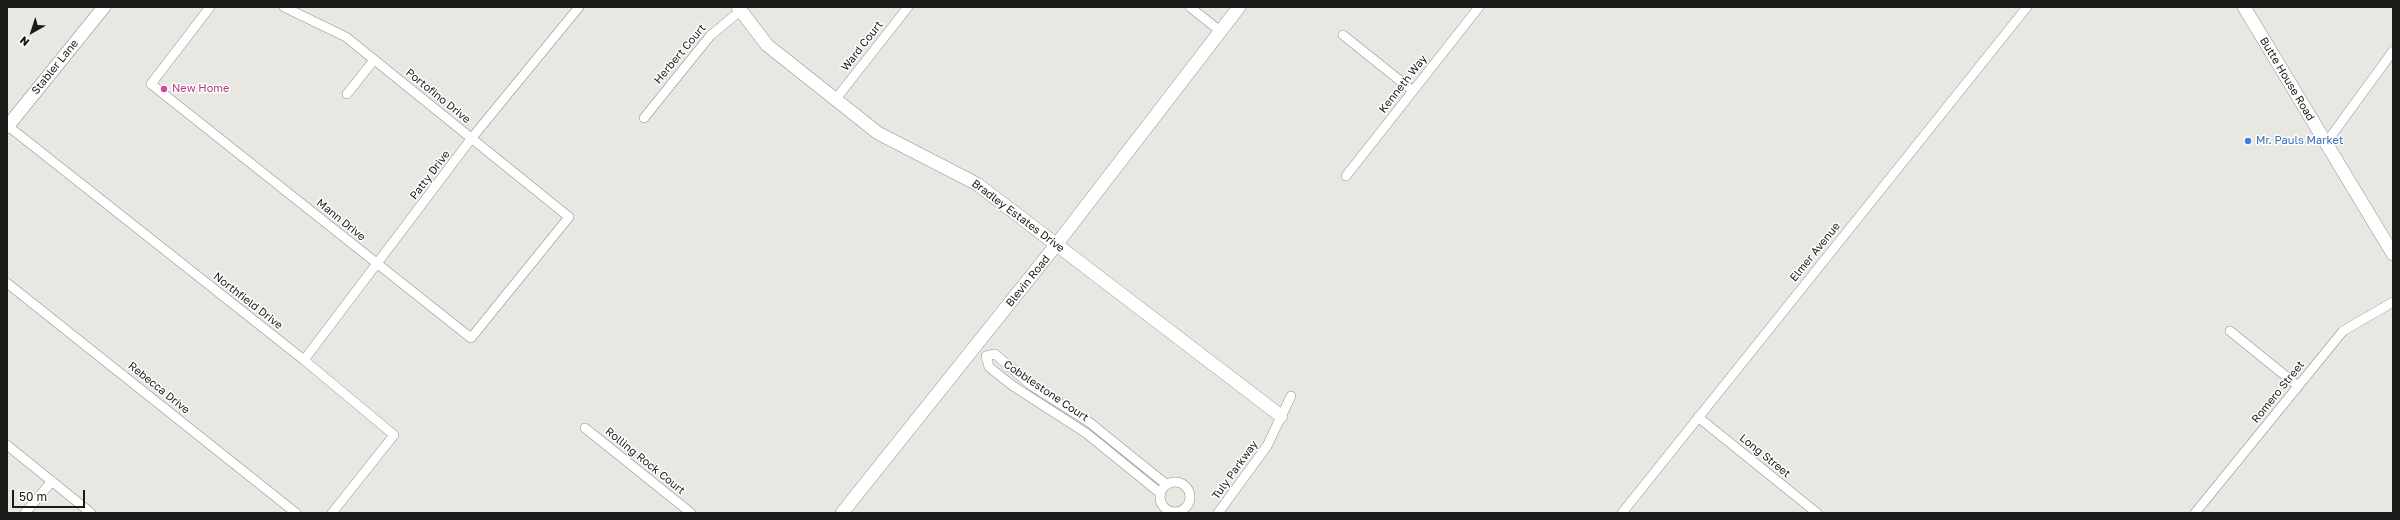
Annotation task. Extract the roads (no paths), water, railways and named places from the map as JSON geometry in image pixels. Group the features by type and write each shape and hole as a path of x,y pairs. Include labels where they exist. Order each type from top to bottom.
{"street":[{"name":"Stabler Lane","path":"7,127 104,7"},
{"name":"Mann Drive","path":"210,7 151,84 471,338 569,217"},
{"name":"Portofino Drive","path":"284,7 346,37 569,217"},
{"name":"Patty Drive","path":"304,360 378,265 472,139 579,7"},
{"name":"Ward Court","path":"835,100 908,7"},
{"path":"1190,7 1220,31"},
{"name":"Blevin Road","path":"842,513 1056,245 1238,7"},
{"name":"Kenneth Way","path":"1346,176 1479,7"},
{"name":"Elmer Avenue","path":"1622,513 2027,7"},
{"name":"Butte House Road","path":"2244,7 2393,254"},
{"name":"Bradley Estates Drive","path":"739,9 767,45 878,134 978,184 1136,307 1162,323 1281,416"},
{"name":"Herbert Court","path":"644,118 710,36 739,9"},
{"path":"1343,35 1413,91"},
{"path":"2326,143 2393,51"},
{"path":"347,94 374,60"},
{"name":"Northfield Drive","path":"7,127 304,360 394,435 332,513"},
{"name":"Rebecca Drive","path":"7,283 296,513"},
{"name":"Romero Street","path":"2195,513 2343,331 2393,302"},
{"path":"2230,332 2298,386"},
{"path":"975,347 986,356"},
{"name":"Cobblestone Court","path":"995,354 1032,386 1103,432 1167,485 1176,482 1185,486 1190,495 1188,505 1180,511 1170,512 1162,506 1160,493 1096,441 1026,395 989,367 986,356 995,354"},
{"path":"1026,395 1032,386"},
{"name":"Tuly Parkway","path":"1218,513 1257,461 1291,396"},
{"name":"Long Street","path":"1698,417 1817,513"},
{"name":"Rolling Rock Court","path":"585,428 691,513"},
{"path":"1096,441 1103,432"},
{"path":"7,445 91,513"},
{"path":"26,513 52,481"},
{"path":"1160,493 1167,485"}],"place":[{"name":"New Home","path":"164,89"},
{"name":"Mr. Pauls Market","path":"2248,141"}]}
